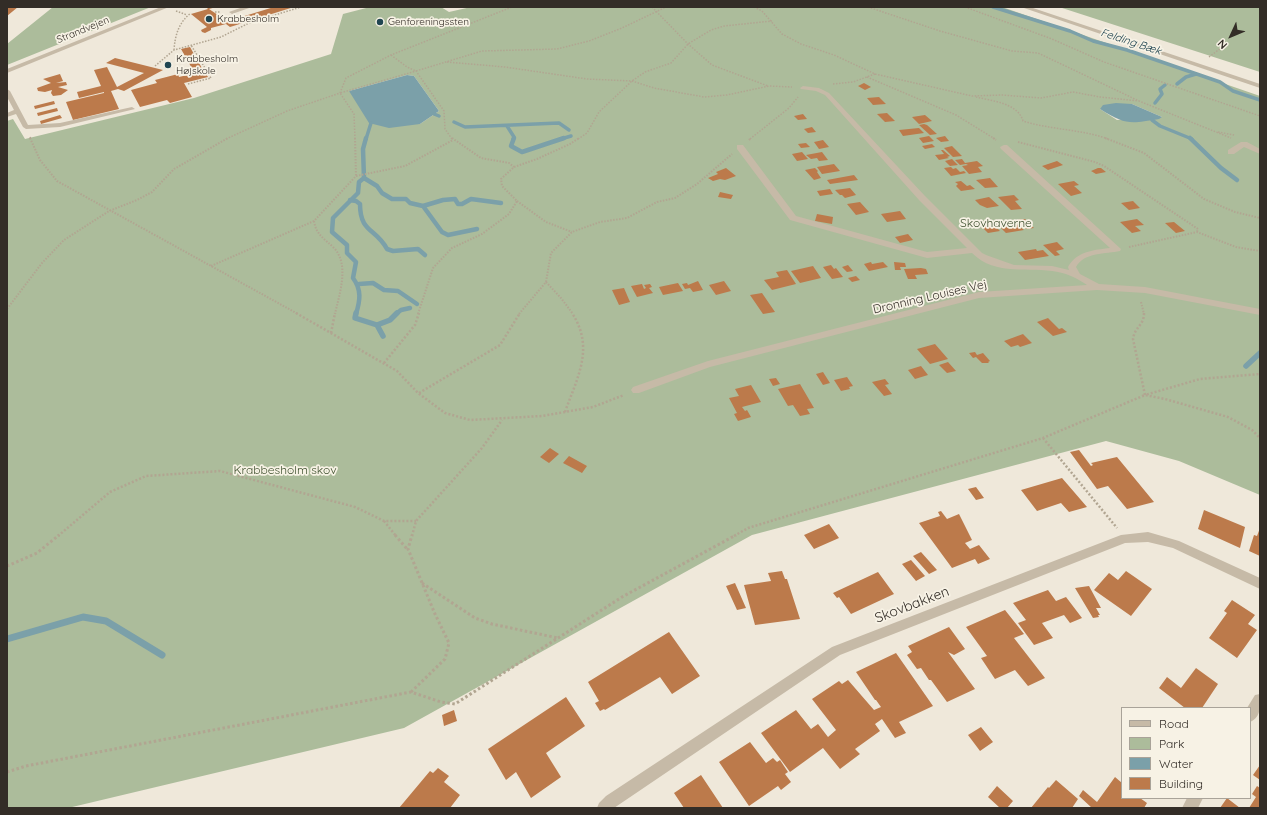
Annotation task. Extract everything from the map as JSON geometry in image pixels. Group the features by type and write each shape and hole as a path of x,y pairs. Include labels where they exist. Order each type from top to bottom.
{"street":[{"name":"Strandvejen","path":"7,71 166,7"},
{"path":"232,12 249,7"},
{"path":"1024,7 1260,86"},
{"path":"802,88 817,89 827,94 922,198 973,250 988,260 1001,265 1014,268 1053,269 1076,276 1097,288"},
{"path":"7,91 26,127 60,125 132,109"},
{"path":"7,115 17,111"},
{"path":"1231,152 1244,144 1260,152"},
{"path":"740,147 793,218 927,255 973,250"},
{"path":"1004,147 1117,249"},
{"path":"1076,276 1072,267 1075,260 1081,257 1117,249"},
{"name":"Dronning Louises Vej","path":"636,390 708,364 979,295 1026,291 1097,288 1136,290 1260,312"},
{"name":"Skovbakken","path":"604,808 611,801 836,650 1125,538 1148,537 1175,544 1260,584"},
{"path":"1251,714 1260,700"},
{"path":"1189,808 1195,799"}],"path":[{"path":"155,66 174,50 221,38 250,23 301,7"},
{"path":"340,93 346,78 391,56 512,7"},
{"path":"652,7 688,44 712,65 769,86"},
{"path":"7,309 42,263 64,240 109,211 137,200 152,192 174,169 220,142 287,111 340,93 490,50 557,49 589,41 658,12 666,7"},
{"path":"754,7 762,11 782,34 801,44 834,55 875,74 1013,107 1021,113 1023,121 1035,126 1097,135 1144,153 1204,199 1234,212 1260,218"},
{"path":"868,7 940,31 1012,51 1038,54 1051,58 1084,76 1139,101 1244,144"},
{"path":"965,7 1052,39 1104,62 1260,116"},
{"path":"174,50 174,39 187,15 191,13"},
{"path":"572,232 546,222 517,201 502,186 501,179 514,167 537,159 570,144 586,133 599,112 632,81 645,72 671,63 688,44 711,30 724,26 772,21"},
{"path":"188,84 211,78 191,46"},
{"path":"391,56 407,67 416,71 444,110 445,129 453,140 481,158 509,163 514,167"},
{"path":"418,393 500,345 520,313 546,282 551,253 572,232 600,222 627,218 657,202 674,198 697,184 789,108 802,88 769,86 728,95 704,97 654,88 632,81 587,79 505,67 447,62"},
{"path":"831,85 853,82 875,74"},
{"path":"867,78 956,115 993,137 1004,147"},
{"path":"972,96 1002,95 1041,98 1073,92 1100,97 1139,101"},
{"path":"340,93 354,114 356,176"},
{"path":"26,127 40,160 57,181 398,371 418,393 445,413 470,420 503,419 565,412 593,407 636,390"},
{"path":"993,137 999,137"},
{"path":"210,266 314,221 356,176 405,166 453,140"},
{"path":"1014,141 1095,162 1104,166 1198,229 1197,232"},
{"path":"384,363 415,325 433,268 452,248 482,234 509,214 517,201"},
{"path":"314,221 314,229 319,235 335,247 342,260 342,277 331,333"},
{"path":"1117,249 1197,232 1230,245 1260,251"},
{"path":"546,282 563,298 580,326 584,342 583,359 565,412"},
{"path":"1136,290 1145,315 1142,324 1134,331 1133,339 1145,395"},
{"path":"7,772 26,766 411,692 441,702 455,704 622,597 748,528 1043,438 1145,395 1200,379 1260,374"},
{"path":"1145,395 1165,399 1228,417 1252,430 1260,438"},
{"path":"408,549 416,521 456,474 482,448 503,419"},
{"path":"1043,438 1125,538"},
{"path":"7,566 37,553 110,492 146,476 220,471 355,507 384,521 408,549 421,582 449,643 445,659 411,692"},
{"path":"384,521 416,521"},
{"path":"421,582 475,618 492,624 558,638"}],"green space":[{"path":"53,7 151,7 7,65 7,44"},
{"name":"Krabbesholm skov","path":"370,7 441,7 449,12 471,7 1002,7 1260,96 1260,495 1179,461 1106,441 752,535 404,728 68,808 7,808 7,121 13,119 25,139 194,98 331,54 343,14","holes":["407,75 414,76 439,111 420,124 349,91","1132,104 1162,117 1117,120 1100,109"]},
{"path":"1059,7 1260,7 1260,72"}],"water":[{"path":"407,75 414,76 439,111 420,124 389,128 369,123 349,91"},
{"path":"1116,103 1132,104 1162,117 1149,121 1128,122 1122,121 1100,109 1103,105"}],"building":[{"path":"7,7 18,7 7,16"},
{"path":"206,7 216,7 209,9 225,22 274,7 294,7 230,27 226,24 211,28 211,30 205,33 201,30 207,27 191,14 208,9"},
{"path":"190,47 203,70 194,72 181,49"},
{"path":"115,58 163,70 124,91 118,89 111,91 119,109 73,120 66,102 104,93 79,98 77,92 101,86 94,70 107,67 117,87 144,73 106,63"},
{"path":"204,71 208,77 184,83 192,97 170,103 167,100 140,107 131,90 157,83 155,80 178,74 179,77"},
{"path":"60,74 63,81 56,83 66,82 67,85 58,87 68,90 61,95 53,96 51,93 52,90 45,92 38,91 37,88 51,83 43,79"},
{"path":"864,83 871,87 865,90 858,86"},
{"path":"879,97 886,104 873,105 867,98"},
{"path":"54,101 55,104 35,109 34,106"},
{"path":"57,108 58,111 38,116 37,113"},
{"path":"887,113 895,121 885,122 877,114"},
{"path":"803,114 807,119 798,120 794,116"},
{"path":"60,115 62,118 41,124 40,121"},
{"path":"925,115 932,121 919,124 912,117"},
{"path":"924,124 937,134 930,135 919,125"},
{"path":"812,127 816,132 808,133 804,129"},
{"path":"919,128 924,133 903,136 899,130"},
{"path":"929,136 934,141 923,143 919,138"},
{"path":"945,136 949,141 941,142 936,138"},
{"path":"823,140 829,147 819,149 814,142"},
{"path":"806,143 810,147 801,148 798,144"},
{"path":"932,144 935,147 925,149 922,146"},
{"path":"952,146 962,156 953,157 944,148"},
{"path":"941,150 950,156 947,157 949,158 939,160 935,155 944,154"},
{"path":"802,152 808,159 797,161 792,154"},
{"path":"822,152 828,160 819,161 817,158 811,159 806,155"},
{"path":"952,159 958,165 950,166 945,161"},
{"path":"962,159 965,163 977,161 983,166 978,167 982,172 969,174 962,166 968,165 960,165 955,160"},
{"path":"1057,161 1063,165 1048,170 1042,166"},
{"path":"834,164 840,171 822,174 817,167"},
{"path":"951,167 953,169 956,168 960,172 964,171 966,173 951,176 944,168"},
{"path":"726,168 736,176 725,180 720,179 713,181 708,178 718,174 716,172"},
{"path":"815,168 821,178 814,180 805,170"},
{"path":"1101,168 1106,172 1096,174 1091,171"},
{"path":"854,175 858,180 830,184 827,180"},
{"path":"990,178 998,187 985,188 976,180"},
{"path":"961,181 967,186 970,185 975,189 961,191 956,186 958,184 955,182"},
{"path":"1074,181 1079,185 1074,186 1082,193 1071,196 1058,184"},
{"path":"850,188 856,195 845,198 835,190"},
{"path":"830,189 833,194 820,196 817,191"},
{"path":"720,192 733,195 731,199 718,197"},
{"path":"1014,195 1019,200 1015,201 1022,209 1011,210 998,197"},
{"path":"989,197 999,206 987,208 980,205 975,200"},
{"path":"1133,201 1140,208 1129,210 1121,203"},
{"path":"860,202 869,212 856,215 847,204"},
{"path":"900,211 906,219 887,222 881,214"},
{"path":"817,214 833,217 832,224 815,221"},
{"path":"1025,219 1034,228 1027,229 1017,220"},
{"path":"1137,219 1144,225 1135,226 1141,231 1132,233 1120,222"},
{"path":"990,221 1000,231 988,233 978,223"},
{"path":"1174,222 1185,231 1176,233 1165,223"},
{"path":"1018,225 1024,230 1006,233 1001,228"},
{"path":"908,234 913,240 900,243 895,237"},
{"path":"1057,242 1064,249 1056,251 1060,255 1055,256 1043,245"},
{"path":"1036,249 1037,251 1043,250 1049,256 1025,260 1018,252"},
{"path":"871,262 872,264 883,262 888,267 869,271 864,264"},
{"path":"894,262 905,263 906,267 900,267 901,270 895,270"},
{"path":"831,265 834,269 836,268 843,277 832,279 823,267"},
{"path":"848,265 853,271 847,272 842,267"},
{"path":"813,266 821,278 800,283 791,271"},
{"path":"904,269 926,269 928,274 915,275 917,279 908,279"},
{"path":"787,270 796,284 772,290 764,280 779,277 776,272"},
{"path":"856,276 860,280 852,282 848,278"},
{"path":"698,281 703,290 693,292 690,288 685,289 682,284 687,283 688,285"},
{"path":"724,281 731,291 716,295 709,285"},
{"path":"678,283 683,291 663,295 659,287"},
{"path":"642,284 644,289 646,288 644,285 650,284 652,287 649,288 653,293 637,297 631,286"},
{"path":"624,288 630,302 619,305 612,290"},
{"path":"762,293 775,312 763,314 750,295"},
{"path":"1048,318 1059,329 1062,328 1067,332 1053,336 1037,322"},
{"path":"1023,334 1032,343 1020,347 1018,345 1011,347 1004,341"},
{"path":"935,344 948,359 930,364 917,349"},
{"path":"975,352 977,355 983,353 990,361 988,362 989,363 982,363 976,357 973,358 969,353"},
{"path":"948,362 956,371 947,373 939,365"},
{"path":"921,366 928,375 915,379 908,370"},
{"path":"823,372 830,383 823,385 816,374"},
{"path":"847,377 853,386 849,387 850,389 841,391 834,380"},
{"path":"776,378 780,384 773,386 769,379"},
{"path":"885,379 889,384 885,385 892,394 884,396 872,382"},
{"path":"800,384 814,408 807,409 810,414 800,416 793,405 788,406 778,389"},
{"path":"751,385 761,402 742,407 745,411 747,410 751,417 738,421 734,414 737,413 729,398 739,396 735,389"},
{"path":"550,448 559,454 549,463 540,457"},
{"path":"1079,450 1091,466 1093,465 1091,463 1117,457 1154,502 1127,509 1108,486 1097,489 1070,452"},
{"path":"569,456 587,466 582,473 563,463"},
{"path":"1062,478 1087,507 1069,512 1061,503 1037,511 1021,490"},
{"path":"976,487 984,498 976,500 968,489"},
{"path":"1204,510 1245,527 1240,548 1198,529"},
{"path":"941,511 947,519 959,514 972,540 965,543 970,549 979,545 990,559 978,564 975,559 952,568 919,523 940,516 938,512"},
{"path":"829,524 839,538 814,549 804,535"},
{"path":"1260,528 1260,556 1249,551 1254,535 1257,536"},
{"path":"921,552 937,570 929,574 913,556"},
{"path":"911,560 925,576 916,581 902,564"},
{"path":"782,571 785,579 787,579 800,619 755,625 744,585 771,581 768,573"},
{"path":"1126,571 1152,589 1131,616 1094,590 1109,573 1118,580"},
{"path":"878,572 894,594 851,614 839,597 837,598 833,593"},
{"path":"735,583 746,608 737,610 726,586"},
{"path":"1089,586 1101,608 1096,608 1100,615 1098,615 1099,617 1093,618 1075,588"},
{"path":"1048,590 1056,601 1066,597 1082,618 1070,623 1064,615 1042,623 1053,638 1034,645 1018,623 1026,620 1013,603"},
{"path":"1232,600 1255,615 1248,624 1257,630 1237,658 1209,638 1227,613 1224,611"},
{"path":"1005,610 1024,634 1014,638 1045,678 1028,686 1015,670 995,679 981,658 987,656 966,627"},
{"path":"949,627 965,649 954,655 948,652 975,689 947,702 921,668 917,669 907,655 912,652 908,646"},
{"path":"669,632 700,676 672,694 660,677 605,710 600,711 595,703 599,701 588,682"},
{"path":"896,653 933,706 899,722 906,733 895,738 882,719 875,724 880,731 855,749 860,754 840,769 823,748 790,772 761,733 796,710 811,729 818,724 828,737 836,730 812,699 839,681 842,684 848,680 874,710 881,707 856,672"},
{"path":"1196,668 1218,684 1203,707 1184,707 1159,688 1167,677 1181,688"},
{"path":"566,697 585,726 546,753 561,777 531,798 516,772 506,780 488,749"},
{"path":"454,710 457,721 444,726 442,715"},
{"path":"981,727 993,742 980,751 968,735"},
{"path":"750,742 766,763 773,758 777,762 780,760 788,772 785,774 791,782 781,790 778,786 749,806 719,762"},
{"path":"1260,765 1260,780 1253,775"},
{"path":"438,768 449,776 444,782 460,795 450,808 399,808 430,771 433,773"},
{"path":"701,775 723,808 684,808 674,793"},
{"path":"1115,777 1121,782 1121,799 1141,799 1147,803 1144,808 1092,808 1079,796 1083,790 1097,802"},
{"path":"1056,780 1078,799 1072,808 1031,808 1048,787 1049,788"},
{"path":"997,786 1013,801 1007,808 1000,808 988,797"},
{"path":"1257,786 1260,788 1260,808 1249,808 1256,797 1252,794"},
{"path":"1226,799 1228,799 1240,808 1220,808"}],"waterway":[{"name":"Felding Bæk","path":"993,7 1070,31 1093,41 1127,50 1220,82 1233,91 1260,100"},
{"path":"1177,84 1186,77 1196,74"},
{"path":"1155,103 1162,94 1160,89 1165,85"},
{"path":"434,114 439,116"},
{"path":"1152,120 1160,126 1190,138"},
{"path":"454,122 465,127 559,123 569,130"},
{"path":"366,139 371,123"},
{"path":"507,126 514,137 513,139"},
{"path":"561,139 571,136"},
{"path":"364,178 363,149 366,138"},
{"path":"514,138 511,146 522,152 561,139"},
{"path":"1190,138 1221,168 1237,180"},
{"path":"351,200 358,193 359,182 364,178"},
{"path":"364,178 377,186 382,193 392,199 406,199 410,203 423,206"},
{"path":"423,206 443,200 455,199 458,204 462,204 471,199 501,203"},
{"path":"351,200 356,201 360,204 363,220 369,230 383,242 387,249 393,251 418,249 425,255"},
{"path":"351,200 333,218 332,232 347,245 347,253 356,262 353,278 358,287 359,296 356,314"},
{"path":"423,206 442,232 448,235 477,229"},
{"path":"359,284 373,283 384,290 398,291 417,304"},
{"path":"396,314 401,310 410,308"},
{"path":"356,313 355,318 377,325"},
{"path":"377,325 390,320 396,314"},
{"path":"377,325 383,336"},
{"path":"1246,366 1260,353"},
{"path":"7,639 83,617 106,621 162,655"}],"place":[{"name":"Krabbesholm","path":"209,19"},
{"name":"Genforeningssten","path":"380,22"},
{"name":"Krabbesholm Højskole","path":"168,65"}],"park label":[{"name":"Skovhaverne","path":"996,223"}]}
